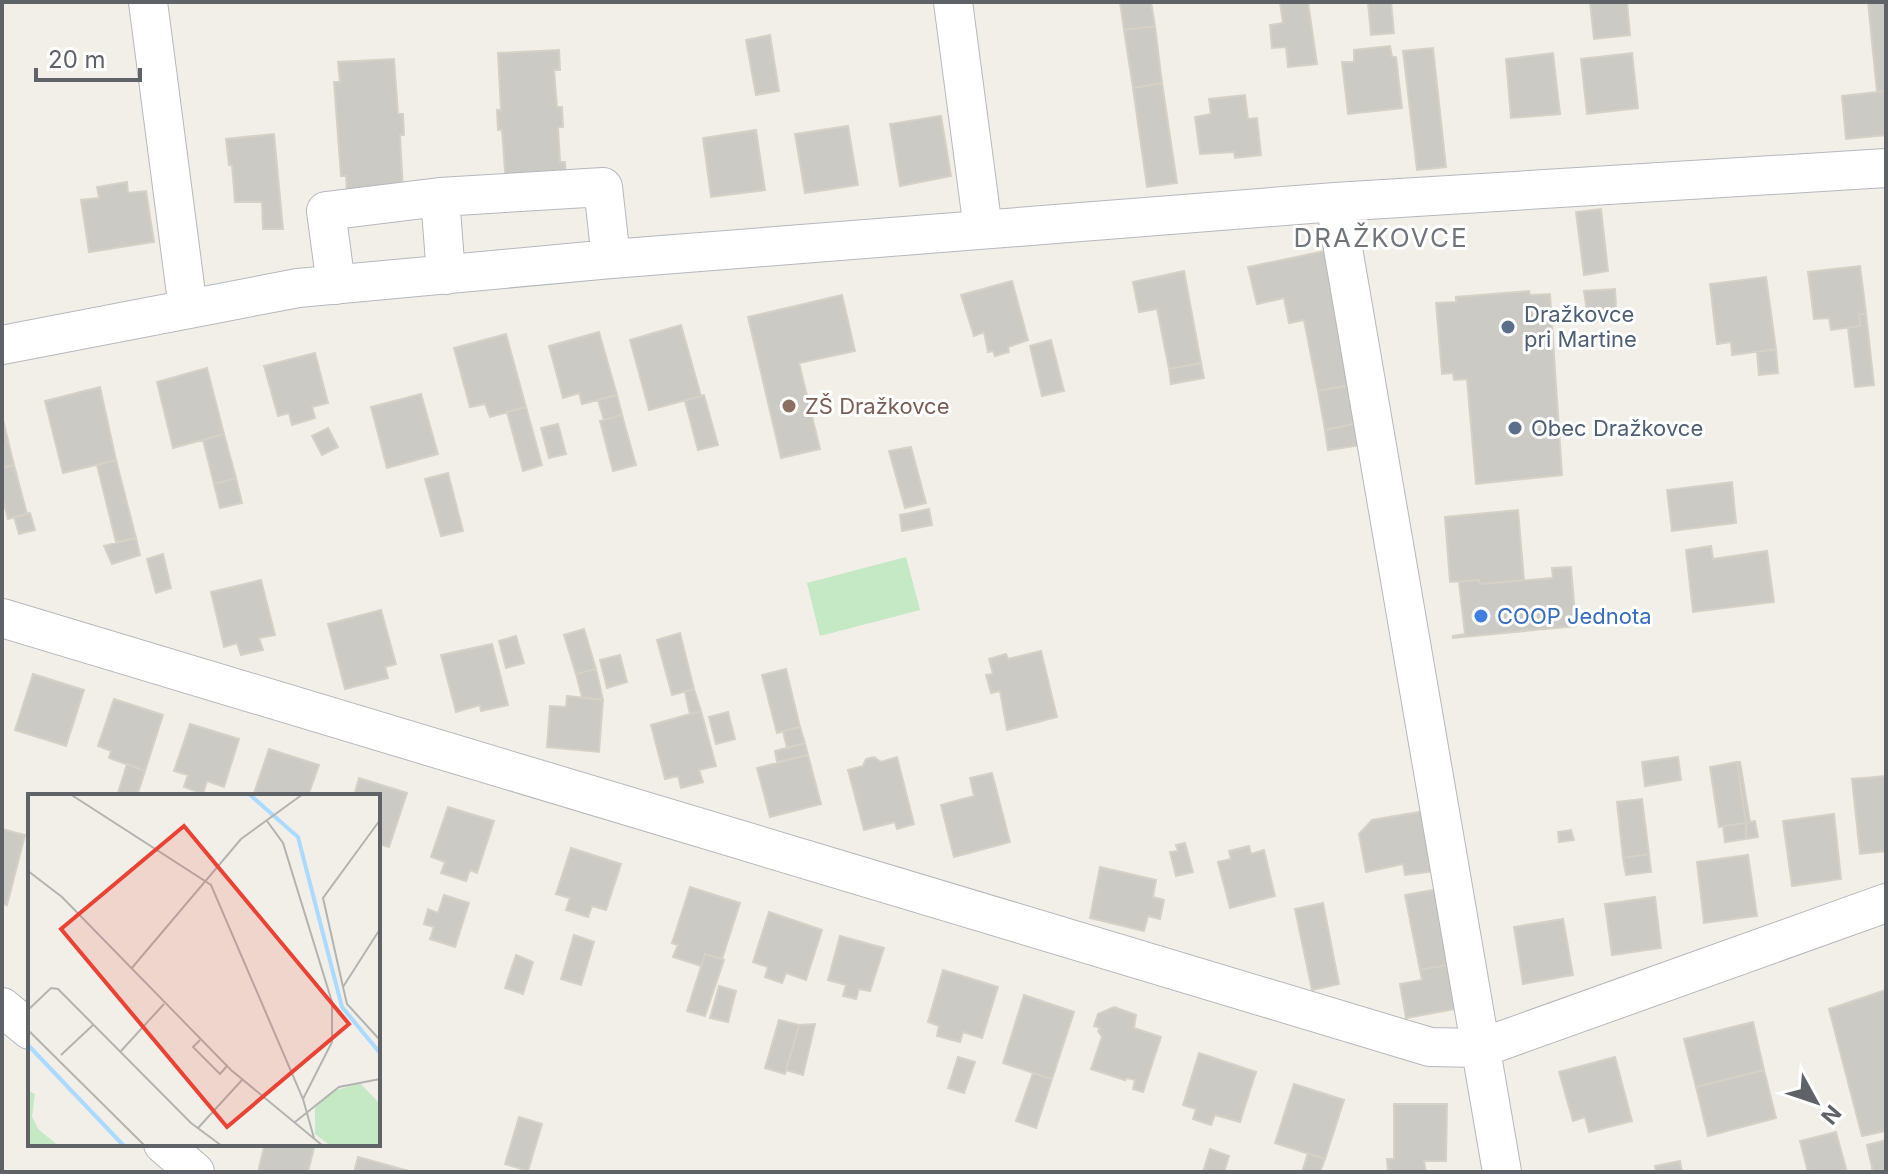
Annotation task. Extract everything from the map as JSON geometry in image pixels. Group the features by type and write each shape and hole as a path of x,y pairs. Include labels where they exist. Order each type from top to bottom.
{"street":[{"path":"148,2 188,309"},
{"path":"953,2 983,229"},
{"path":"2,345 298,288 611,259 1335,202 1886,168"},
{"path":"336,285 326,211 440,197 603,187 611,259"},
{"path":"440,197 446,275"},
{"path":"1335,202 1502,1172"},
{"path":"2,618 1430,1047 1481,1048 1886,903"},
{"path":"2,1007 28,1028"},
{"path":"165,1146 195,1172"}],"green space":[{"path":"906,557 920,610 820,636 807,583"}],"building":[{"path":"1120,2 1151,2 1155,26 1124,30"},
{"path":"1280,2 1308,2 1317,64 1288,67 1286,47 1272,48 1270,25 1283,23"},
{"path":"1368,2 1391,2 1394,33 1371,35"},
{"path":"1590,2 1627,2 1630,35 1594,39"},
{"path":"1868,2 1886,2 1886,91 1877,92"},
{"path":"1155,26 1162,83 1133,88 1124,30"},
{"path":"770,35 779,91 756,95 746,40"},
{"path":"1390,46 1392,57 1396,57 1402,108 1348,114 1342,62 1354,62 1354,50"},
{"path":"1433,48 1446,167 1417,170 1403,51"},
{"path":"559,50 560,70 554,70 557,107 562,107 563,127 558,127 560,162 565,162 566,182 506,185 502,130 498,130 497,110 501,110 498,53"},
{"path":"1553,53 1560,114 1511,118 1506,59"},
{"path":"1632,53 1638,108 1587,114 1581,59"},
{"path":"394,59 398,114 403,114 404,135 400,135 403,191 347,195 346,176 341,176 334,82 340,82 338,62"},
{"path":"1162,83 1177,183 1147,187 1133,88"},
{"path":"1886,91 1886,135 1846,139 1842,96"},
{"path":"1245,95 1248,119 1257,118 1261,155 1235,158 1234,152 1200,154 1195,117 1211,114 1209,99"},
{"path":"941,116 951,176 900,186 890,124"},
{"path":"848,126 858,185 805,193 795,134"},
{"path":"756,130 765,190 711,197 703,138"},
{"path":"274,134 283,229 263,229 262,202 235,202 226,139"},
{"path":"127,182 128,193 146,191 154,242 89,252 81,200 99,198 97,187"},
{"path":"1601,209 1608,271 1584,275 1576,212"},
{"path":"1325,251 1350,385 1318,391 1304,320 1289,323 1284,298 1257,304 1248,267"},
{"path":"1860,266 1866,313 1859,314 1860,326 1831,330 1829,318 1814,319 1808,272"},
{"path":"1184,271 1201,363 1169,369 1157,309 1139,312 1133,282"},
{"path":"1766,277 1776,349 1732,355 1731,342 1717,344 1710,284"},
{"path":"1012,281 1028,340 1008,347 1009,352 995,356 993,351 988,352 984,332 974,336 961,295"},
{"path":"1615,289 1616,308 1587,312 1584,291"},
{"name":"Obec Dražkovce","path":"1529,291 1530,295 1550,294 1562,475 1476,484 1467,379 1454,380 1453,373 1442,374 1436,303 1456,302 1456,297"},
{"name":"ZŠ Dražkovce","path":"842,295 855,351 799,363 820,449 781,458 748,317"},
{"path":"1866,313 1874,385 1855,387 1848,328 1860,326 1859,314"},
{"path":"681,325 701,396 649,410 630,340"},
{"path":"599,332 617,395 582,404 579,393 563,398 549,346"},
{"path":"506,334 526,407 490,417 485,404 470,407 454,348"},
{"path":"1051,340 1064,391 1042,396 1030,346"},
{"path":"1776,349 1778,373 1759,375 1757,352"},
{"path":"315,353 328,403 312,407 315,418 292,425 289,413 278,416 264,366"},
{"path":"1201,363 1204,378 1171,384 1169,369"},
{"path":"207,368 224,434 173,448 157,382"},
{"path":"1350,385 1358,423 1325,430 1318,391"},
{"path":"100,387 116,460 63,473 45,401"},
{"path":"421,394 438,454 387,468 371,407"},
{"path":"617,395 622,415 604,420 598,400"},
{"path":"704,395 718,445 698,450 685,401"},
{"path":"526,407 542,465 523,471 507,412"},
{"path":"622,415 636,465 613,471 600,421"},
{"path":"2,416 14,465 2,468"},
{"path":"1358,423 1362,445 1328,450 1325,430"},
{"path":"558,424 566,454 549,458 541,428"},
{"path":"328,428 338,447 322,455 312,436"},
{"path":"224,434 236,478 214,484 203,440"},
{"path":"911,447 926,503 905,508 889,451"},
{"path":"116,460 136,538 116,542 97,465"},
{"path":"14,465 27,514 8,519 2,496 2,468"},
{"path":"448,473 463,531 441,536 425,479"},
{"path":"236,478 242,503 220,508 214,484"},
{"path":"1732,482 1736,523 1672,531 1667,490"},
{"path":"929,509 932,525 902,531 900,515"},
{"path":"1518,510 1524,580 1480,584 1479,580 1450,582 1445,517"},
{"path":"30,513 35,530 19,534 14,517"},
{"path":"136,538 140,555 112,564 104,546"},
{"path":"1711,546 1713,559 1767,551 1774,602 1693,612 1686,550"},
{"path":"163,554 171,588 156,593 147,559"},
{"path":"1571,567 1576,626 1453,638 1465,634 1459,582 1479,580 1480,584 1553,578 1552,568"},
{"path":"261,580 275,635 259,638 263,650 241,655 237,643 224,647 211,592"},
{"path":"381,610 396,664 385,667 388,678 345,689 328,624"},
{"path":"584,629 596,669 576,674 564,635"},
{"path":"680,633 694,689 672,695 657,640"},
{"path":"516,636 524,663 506,668 499,641"},
{"path":"492,644 508,705 481,711 480,705 456,712 441,655"},
{"path":"1041,651 1057,717 1007,730 1000,691 991,693 986,675 993,674 989,659 1006,654 1008,659"},
{"path":"620,655 627,682 607,688 600,660"},
{"path":"596,669 603,700 582,697 576,674"},
{"path":"786,669 800,727 777,733 762,675"},
{"path":"33,674 84,690 66,746 15,730"},
{"path":"694,689 701,711 690,714 685,692"},
{"path":"567,696 603,700 599,752 547,747 550,706 566,707"},
{"path":"114,699 163,715 145,771 109,758 111,751 98,746"},
{"path":"701,711 716,766 699,770 703,782 681,788 678,776 665,779 651,725"},
{"path":"728,712 735,739 716,744 709,717"},
{"path":"190,724 239,739 224,787 207,781 203,794 184,787 188,775 174,771"},
{"path":"800,727 805,743 787,748 783,731"},
{"path":"805,743 808,755 777,762 775,751"},
{"path":"269,749 319,765 309,794 254,794"},
{"path":"808,755 821,804 770,817 757,768"},
{"path":"874,757 881,762 897,757 914,824 897,829 895,822 864,830 848,770 863,766 866,759"},
{"path":"1678,757 1681,780 1645,786 1642,762"},
{"path":"1737,762 1740,762 1750,822 1746,823"},
{"path":"1737,762 1746,823 1719,827 1710,767"},
{"path":"127,764 145,771 138,794 118,794"},
{"path":"992,773 1010,842 954,857 941,805 974,796 970,778"},
{"path":"1886,776 1886,851 1860,854 1852,779"},
{"path":"359,778 407,793 389,847 380,845 380,794 355,794"},
{"path":"1642,799 1649,854 1623,858 1617,802"},
{"path":"448,807 494,821 477,873 470,870 466,881 441,873 445,862 431,857"},
{"path":"1425,811 1437,871 1405,875 1403,864 1366,872 1359,834 1372,820"},
{"path":"1834,814 1841,879 1792,886 1783,821"},
{"path":"1755,821 1758,837 1746,839 1746,823"},
{"path":"1746,823 1746,839 1725,842 1723,826"},
{"path":"2,829 25,835 7,905 2,904"},
{"path":"1571,830 1574,840 1559,842 1558,832"},
{"path":"1185,843 1193,872 1176,876 1170,852 1178,851 1176,845"},
{"path":"1249,846 1251,854 1264,850 1275,896 1230,908 1218,862 1231,859 1229,851"},
{"path":"571,848 621,864 606,910 592,906 588,917 566,910 570,898 556,894"},
{"path":"1649,854 1651,872 1626,875 1623,858"},
{"path":"1748,855 1757,916 1704,923 1697,862"},
{"path":"1100,867 1156,880 1153,897 1164,900 1160,919 1148,916 1144,931 1090,918"},
{"path":"690,887 740,903 722,959 705,954 701,966 673,957 678,945 672,943"},
{"path":"1439,889 1453,964 1420,970 1405,895"},
{"path":"444,895 469,903 455,947 430,939 434,927 424,924 428,909 438,913"},
{"path":"1655,897 1661,948 1612,955 1605,904"},
{"path":"1323,903 1339,984 1312,990 1295,909"},
{"path":"769,912 822,930 806,980 786,973 782,983 765,977 768,967 753,962"},
{"path":"1563,919 1573,975 1523,984 1514,927"},
{"path":"574,935 594,942 581,985 561,979"},
{"path":"840,936 884,948 870,991 859,989 856,999 843,996 846,985 828,980"},
{"path":"705,954 724,960 705,1016 687,1011"},
{"path":"516,955 533,962 523,994 505,988"},
{"path":"1453,964 1461,1008 1406,1018 1400,984 1422,980 1420,970"},
{"path":"943,970 998,987 982,1038 963,1032 960,1042 937,1036 939,1026 928,1022"},
{"path":"719,986 736,991 728,1022 710,1018"},
{"path":"1886,990 1886,1131 1862,1136 1829,1009"},
{"path":"1024,995 1074,1012 1052,1079 1003,1063"},
{"path":"1114,1007 1136,1015 1134,1028 1161,1037 1143,1092 1133,1089 1135,1080 1125,1080 1091,1069 1102,1037 1098,1031 1100,1028 1094,1026 1098,1014"},
{"path":"779,1020 799,1025 785,1074 765,1068"},
{"path":"1753,1022 1764,1070 1696,1087 1684,1039"},
{"path":"815,1024 803,1075 786,1070 799,1025"},
{"path":"1199,1053 1256,1072 1240,1122 1215,1115 1211,1125 1193,1119 1196,1109 1183,1105"},
{"path":"958,1057 975,1062 964,1093 948,1088"},
{"path":"1615,1057 1632,1121 1589,1132 1585,1117 1573,1121 1559,1072"},
{"path":"1764,1070 1776,1118 1708,1136 1696,1087"},
{"path":"1033,1073 1052,1079 1036,1128 1016,1121"},
{"path":"1294,1084 1344,1100 1325,1159 1275,1143"},
{"path":"1394,1104 1447,1104 1446,1161 1424,1161 1426,1172 1388,1172 1387,1159 1394,1159"},
{"path":"519,1117 542,1124 528,1171 505,1164"},
{"path":"1836,1132 1847,1172 1808,1172 1800,1141"},
{"path":"1886,1140 1886,1172 1873,1172 1867,1145"},
{"path":"264,1146 314,1146 308,1172 258,1172"},
{"path":"1210,1149 1229,1156 1224,1172 1203,1172"},
{"path":"1308,1153 1325,1159 1320,1172 1302,1172"},
{"path":"358,1157 409,1171 409,1172 354,1172"},
{"path":"1680,1161 1682,1172 1656,1172 1655,1166"}],"place":[{"name":"Dražkovce pri Martine","path":"1508,327"},
{"name":"ZŠ Dražkovce","path":"789,406"},
{"name":"Obec Dražkovce","path":"1515,428"},
{"name":"COOP Jednota","path":"1481,616"}],"district":[{"name":"DRAŽKOVCE","path":"1381,238"}]}
